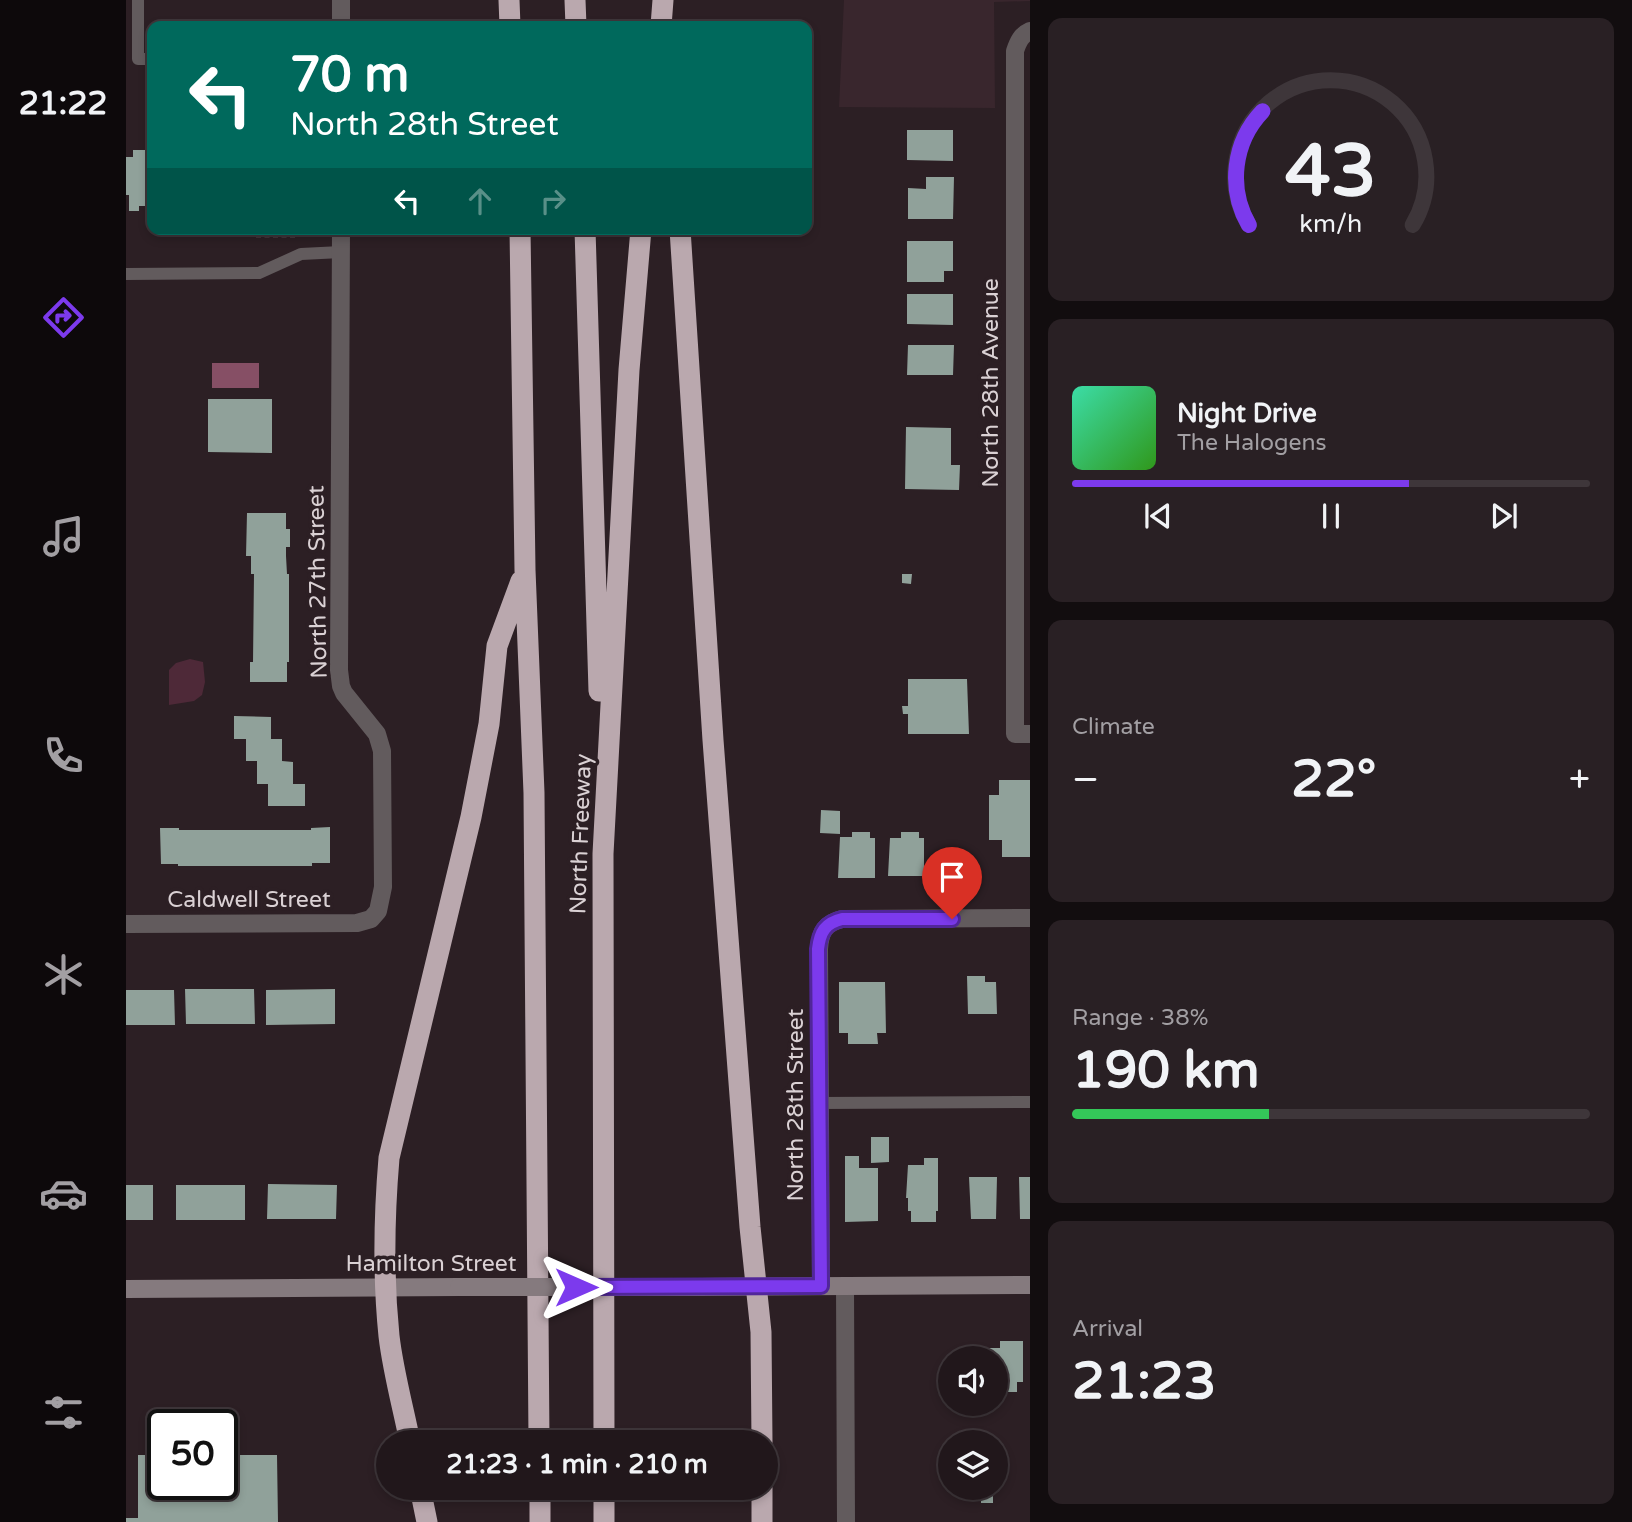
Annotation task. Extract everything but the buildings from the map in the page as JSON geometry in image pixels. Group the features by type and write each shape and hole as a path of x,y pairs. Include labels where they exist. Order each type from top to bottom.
{"highway":[{"path":"509,0 510,21"},
{"path":"575,0 576,21"},
{"path":"662,21 664,0"},
{"path":"664,0 666,21"},
{"name":"North Freeway","path":"520,235 526,570 534,793 539,1430"},
{"path":"585,235 603,854"},
{"name":"North Freeway","path":"604,1430 603,854 629,370 640,235"},
{"path":"680,235 713,740 762,1349 762,1430"},
{"path":"408,1430 390,1344 386,1288 386,1188 394,1129 471,817 489,724 497,646 526,570"},
{"path":"422,1500 427,1522"},
{"path":"540,1500 540,1522"},
{"path":"604,1500 604,1522"},
{"path":"762,1500 762,1522"}],"main road":[{"name":"Hamilton Street","path":"126,1289 1030,1285"}],"street":[{"path":"341,0 341,21"},
{"name":"North 28th Avenue","path":"1023,734 1015,64 1018,42 1027,33"},
{"name":"North 27th Street","path":"341,235 339,670 341,686 377,734 382,751 383,887 381,903 371,919"},
{"name":"North 28th Street","path":"821,1286 818,949 821,932 837,920 848,919 1030,918"},
{"name":"Caldwell Street","path":"126,924 357,923 371,919"},
{"path":"845,1286 846,1522"}],"lane":[{"path":"138,0 138,59 147,59"},
{"path":"126,274 259,273 301,254 341,252"},
{"path":"820,1103 1030,1102"}],"shaded area":[{"path":"844,0 1030,1 994,2 995,108 839,107"},
{"path":"212,363 259,363 259,388 212,388"},
{"path":"190,659 203,662 205,682 202,695 194,701 169,705 169,670 176,663"}],"route":[{"path":"576,1287 821,1286 818,949 821,932 830,923 842,919 952,919"}]}
